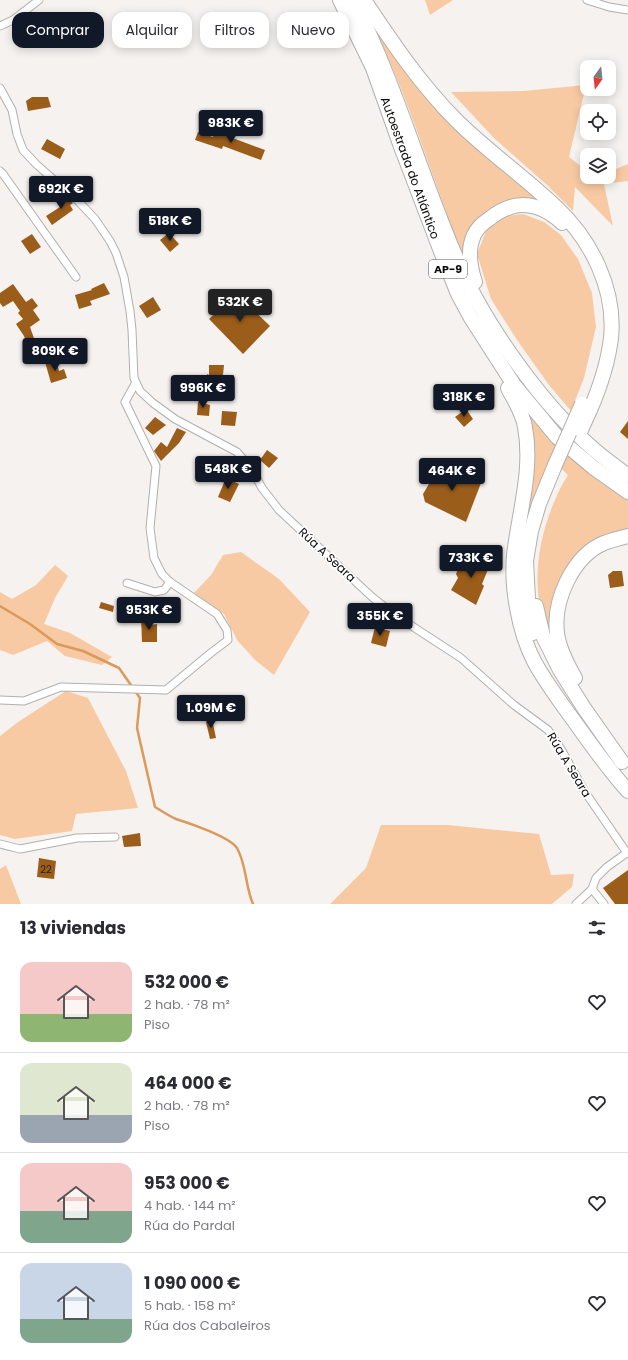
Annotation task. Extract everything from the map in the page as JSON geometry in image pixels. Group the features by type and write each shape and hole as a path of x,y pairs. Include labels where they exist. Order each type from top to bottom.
{"highway":[{"name":"Autoestrada do Atlántico","path":"340,0 373,68 400,144 458,294 489,348 514,385 558,437 594,468 628,492"},
{"name":"Autoestrada do Atlántico","path":"353,0 386,72 455,256 478,302 518,362 559,414 590,445 628,476"},
{"path":"364,0 398,52 437,99 481,144 557,208 578,231 594,255 605,282 610,310 611,336 607,362 600,387 586,407"},
{"path":"478,302 476,283 470,266 471,246 474,234 481,225 500,210 521,204 538,207 558,218 579,245 598,284 603,336 586,407 559,468 545,509 534,560 533,581 536,605 543,636 560,670 625,768"},
{"path":"489,348 518,407 525,426 528,471 514,556 514,580 516,599 526,640 534,661 559,700 587,740 628,791"},
{"path":"559,468 539,504 531,531 526,561 531,629 556,684 628,787"},
{"path":"625,768 574,677 560,646 556,619 559,602 565,586 580,560 604,543 628,536"}],"street":[{"path":"0,26 13,20 39,0"},
{"path":"587,0 609,7 628,10"},
{"path":"0,88 12,110 17,134 23,150 36,164 80,202 95,219 110,241 116,253 124,277 132,330 135,384 125,402 156,466 150,528 154,558 162,574 170,582 217,614 227,630 228,640 166,690 60,687 24,701 0,700"},
{"path":"0,171 4,174 76,277"},
{"name":"Rúa A Seara","path":"135,384 153,403 175,419 196,432 237,452 251,468 262,488 279,510 372,597 395,615 461,658 514,705 548,730 561,749 593,804 628,852"},
{"path":"127,583 155,592 164,590 170,582"},
{"path":"0,844 20,849 77,838 115,837"},
{"path":"576,904 592,889 596,878 607,867 628,852"},
{"path":"592,889 604,904"}],"shaded area":[{"path":"425,0 453,0 430,15"},
{"path":"374,27 551,212 496,209 466,263 411,115"},
{"path":"580,86 580,96 583,96 582,104 580,104 580,110 569,157 580,166 580,184 604,184 613,226 575,187 573,211 547,185 495,139 451,92 523,91"},
{"path":"628,164 628,181 616,182 616,169"},
{"path":"523,214 544,222 561,235 578,259 592,293 596,327 584,378 571,411 549,385 517,340 491,299 477,254 487,229 506,216"},
{"path":"530,412 605,483 628,500 628,531 586,550 551,641 541,612 538,597 538,566 547,521 559,490 568,475 553,461 524,537 525,414"},
{"path":"241,552 279,579 310,612 274,675 255,660 237,640 224,614 194,593 211,575 223,555"},
{"path":"55,565 68,576 55,598 44,624 70,633 112,657 102,665 65,656 47,641 13,655 0,650 0,592 12,599 36,585"},
{"path":"66,691 88,698 126,771 138,808 76,814 72,831 15,839 0,835 0,736 18,722"},
{"path":"381,825 448,825 539,834 551,875 574,874 572,887 552,904 330,904 366,868"},
{"path":"6,865 21,904 0,904 0,869"}],"building":[{"path":"32,97 48,97 51,107 28,111 26,101"},
{"path":"214,131 265,150 261,160 223,146 222,149 195,140 198,132 213,137"},
{"path":"47,139 65,149 60,159 41,149"},
{"path":"65,196 73,203 70,205 73,210 52,225 46,216 60,207 56,201"},
{"path":"169,233 179,244 170,252 160,240"},
{"path":"32,234 41,247 30,254 21,241"},
{"path":"104,283 110,294 90,301 92,305 79,309 75,295 92,290 91,289"},
{"path":"13,284 26,302 32,298 38,306 33,310 40,320 30,327 36,344 28,347 24,336 16,324 23,319 18,313 20,311 13,301 3,307 0,303 0,293"},
{"path":"236,293 270,326 243,354 209,319"},
{"path":"153,297 161,310 147,318 139,306"},
{"path":"56,359 59,371 64,369 67,378 51,383 45,362"},
{"path":"209,365 224,365 223,375 234,375 234,389 201,386 202,379 207,380 207,374 209,375"},
{"path":"198,402 210,405 209,416 197,415"},
{"path":"466,409 473,419 464,427 455,417"},
{"path":"222,411 237,412 235,426 221,425"},
{"path":"155,417 166,425 153,435 145,428"},
{"path":"628,421 628,439 620,432"},
{"path":"177,428 186,432 179,443 161,461 154,451 161,442 167,447"},
{"path":"267,450 278,458 269,468 260,460"},
{"path":"442,462 481,483 466,522 425,502 423,494"},
{"path":"226,478 239,484 230,502 218,497"},
{"path":"468,555 484,560 483,565 489,567 482,584 484,586 476,605 451,590 458,578 456,574 458,569 462,565 466,565"},
{"path":"613,571 622,571 624,586 610,588 608,575"},
{"path":"101,602 114,606 113,612 99,608"},
{"path":"141,616 149,617 150,625 157,624 157,642 142,642"},
{"path":"375,627 390,631 386,647 371,643"},
{"path":"212,719 216,738 210,739 206,722"},
{"path":"140,833 141,846 124,847 122,836"},
{"path":"39,858 56,861 54,879 37,877"},
{"path":"628,870 628,904 615,904 603,888"}],"waterway":[{"path":"0,606 30,624 57,644 83,651 119,668 140,698 137,728 155,807 173,818 209,831 233,844 237,848 243,862 250,897 253,904"}]}
